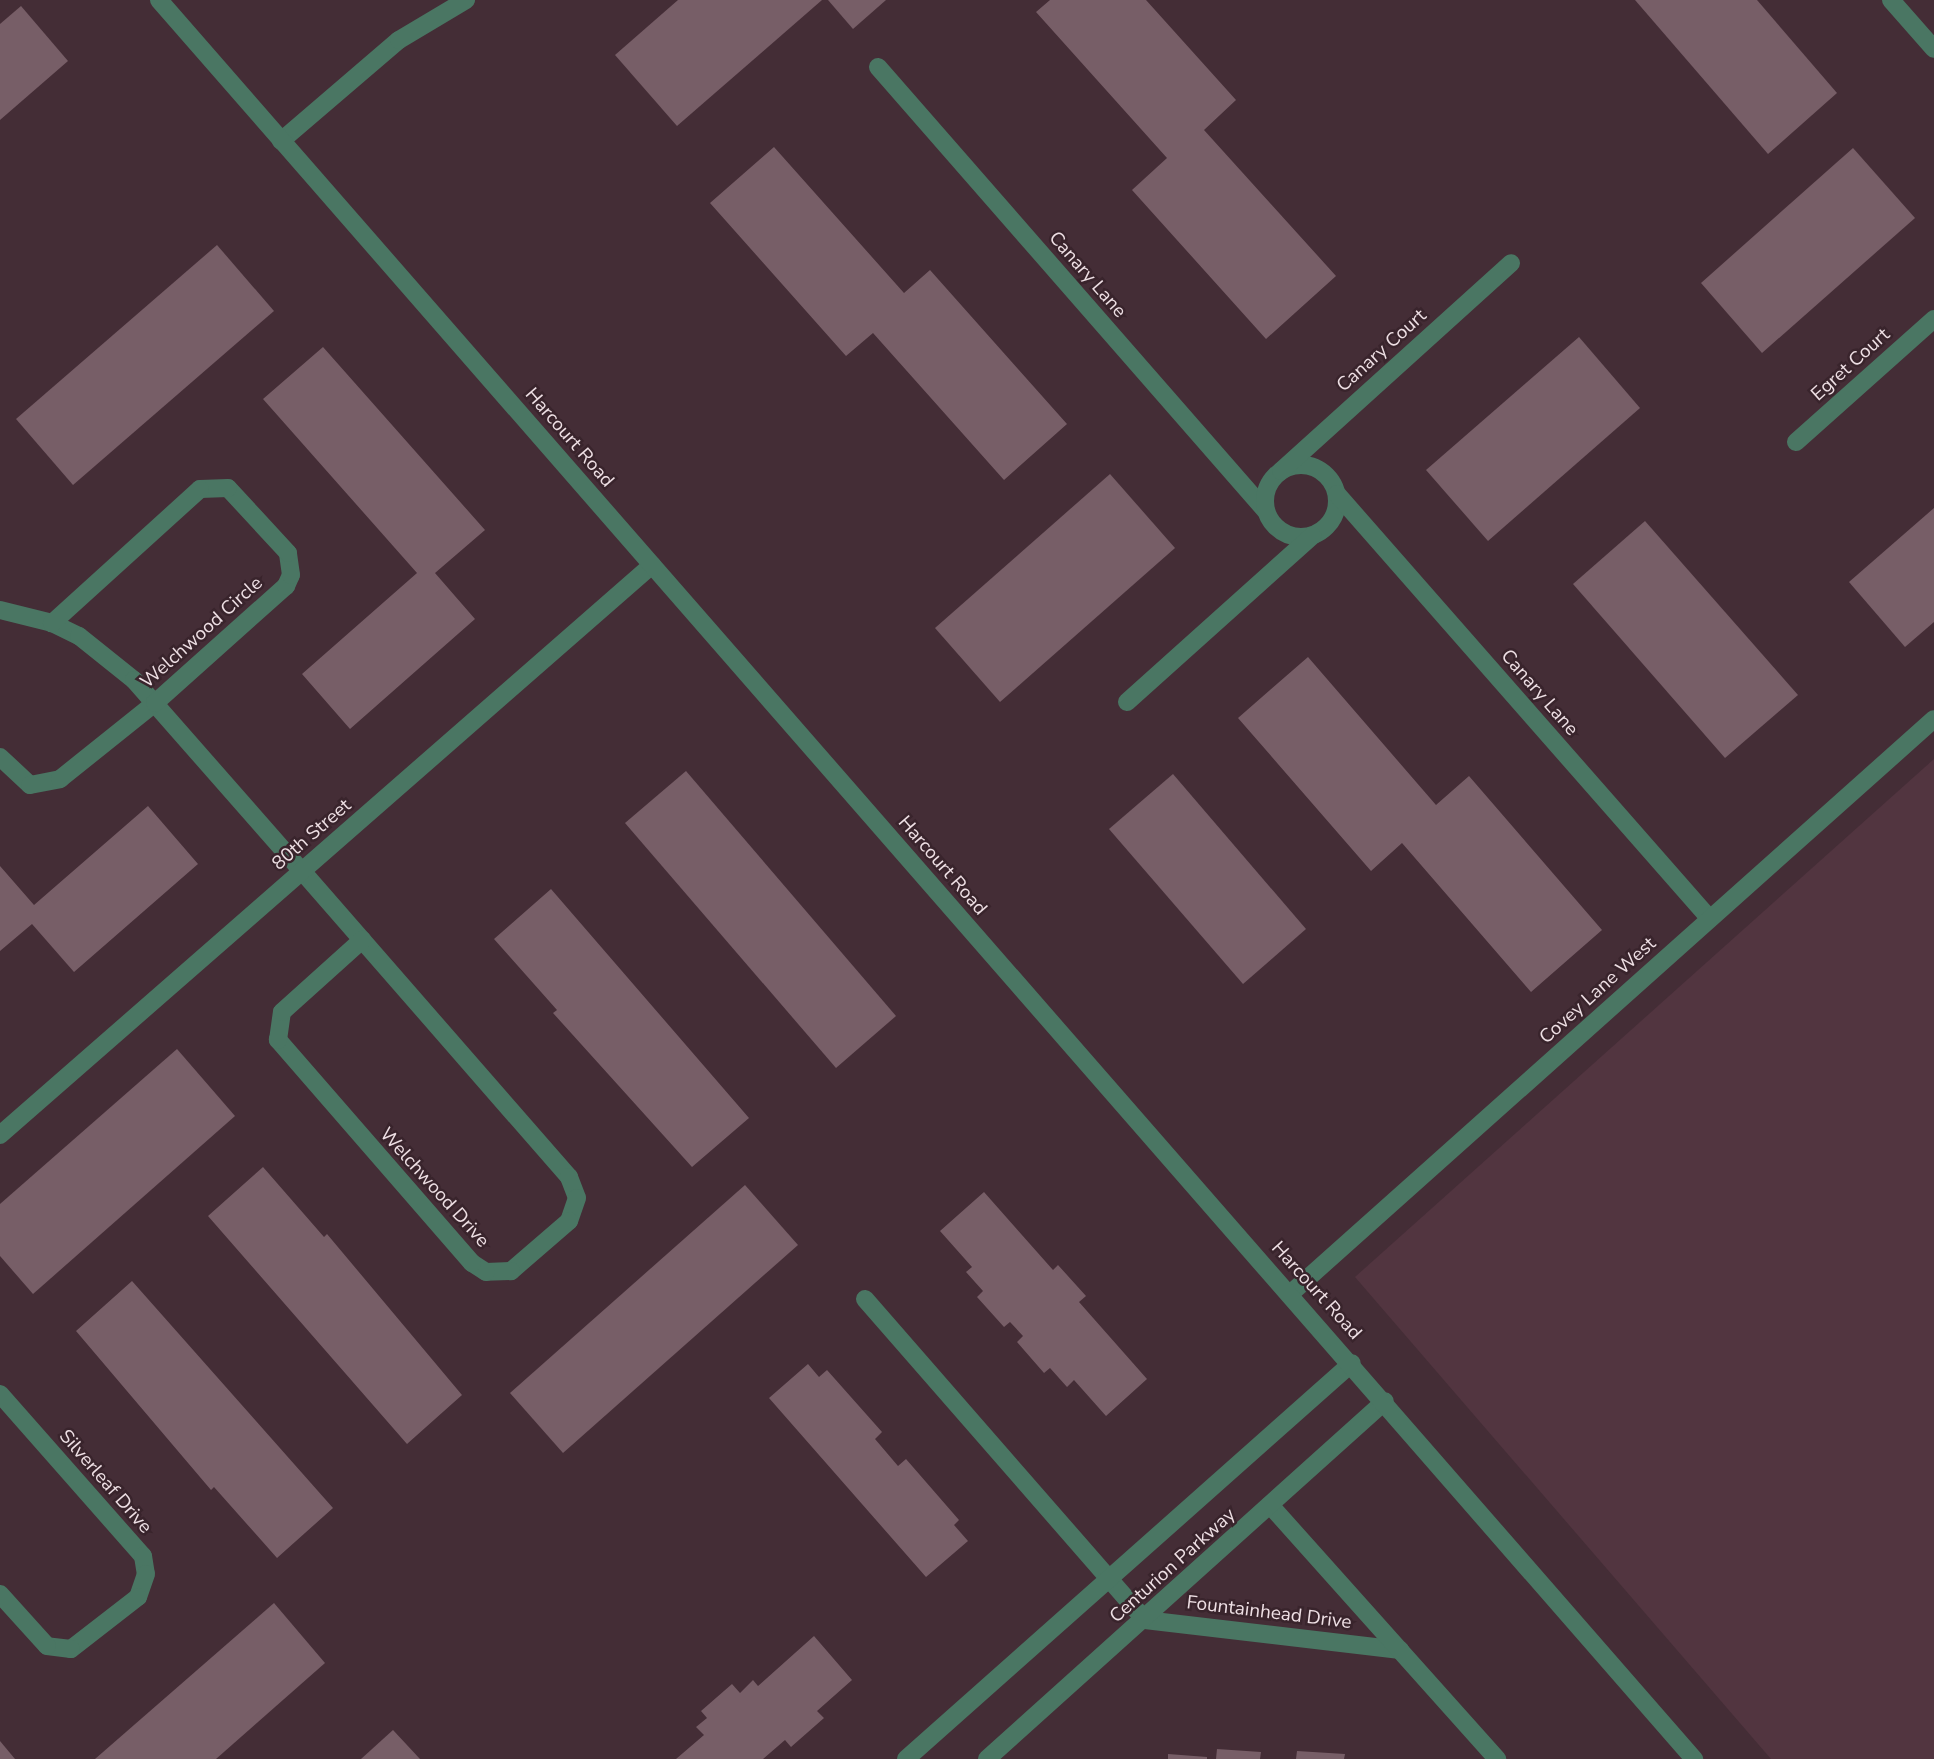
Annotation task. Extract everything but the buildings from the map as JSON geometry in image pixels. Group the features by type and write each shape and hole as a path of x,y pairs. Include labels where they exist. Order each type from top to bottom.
{"street":[{"name":"Harcourt Road","path":"159,0 1352,1363 1694,1759"},
{"path":"281,141 388,48 466,0"},
{"path":"1891,0 1934,50"},
{"name":"Canary Lane","path":"878,67 1283,533 1312,536"},
{"name":"Canary Court","path":"1281,471 1511,263"},
{"name":"Egret Court","path":"1796,442 1934,320"},
{"name":"Canary Lane","path":"1281,471 1292,466 1315,468 1325,474 1337,494 1710,919"},
{"path":"1265,510 1267,489 1281,471"},
{"name":"Welchwood Circle","path":"0,757 24,782 50,785 155,703 286,586 291,575 285,548 238,496 217,486 200,489 52,623"},
{"path":"1126,702 1334,517 1337,494"},
{"name":"80th Street","path":"0,1135 652,565"},
{"name":"Welchwood Drive","path":"0,610 52,623 113,659 302,871 362,940 575,1188 576,1207 569,1221 511,1271 486,1272 472,1263 278,1040 282,1012 362,940"},
{"name":"Covey Lane West","path":"1290,1294 1934,719"},
{"name":"Centurion Parkway","path":"864,1299 1110,1580"},
{"name":"Centurion Parkway","path":"906,1759 1352,1363"},
{"name":"Silverleaf Drive","path":"0,1394 143,1556 146,1574 138,1597 71,1649 47,1646 0,1594"},
{"name":"Centurion Parkway","path":"987,1759 1145,1620 1385,1401"},
{"name":"Fountainhead Drive","path":"1270,1505 1497,1759"},
{"path":"1110,1580 1145,1620"},
{"name":"Fountainhead Drive","path":"1145,1620 1400,1650"}],"shaded area":[{"path":"1934,759 1934,1759 1771,1759 1355,1277"}]}
